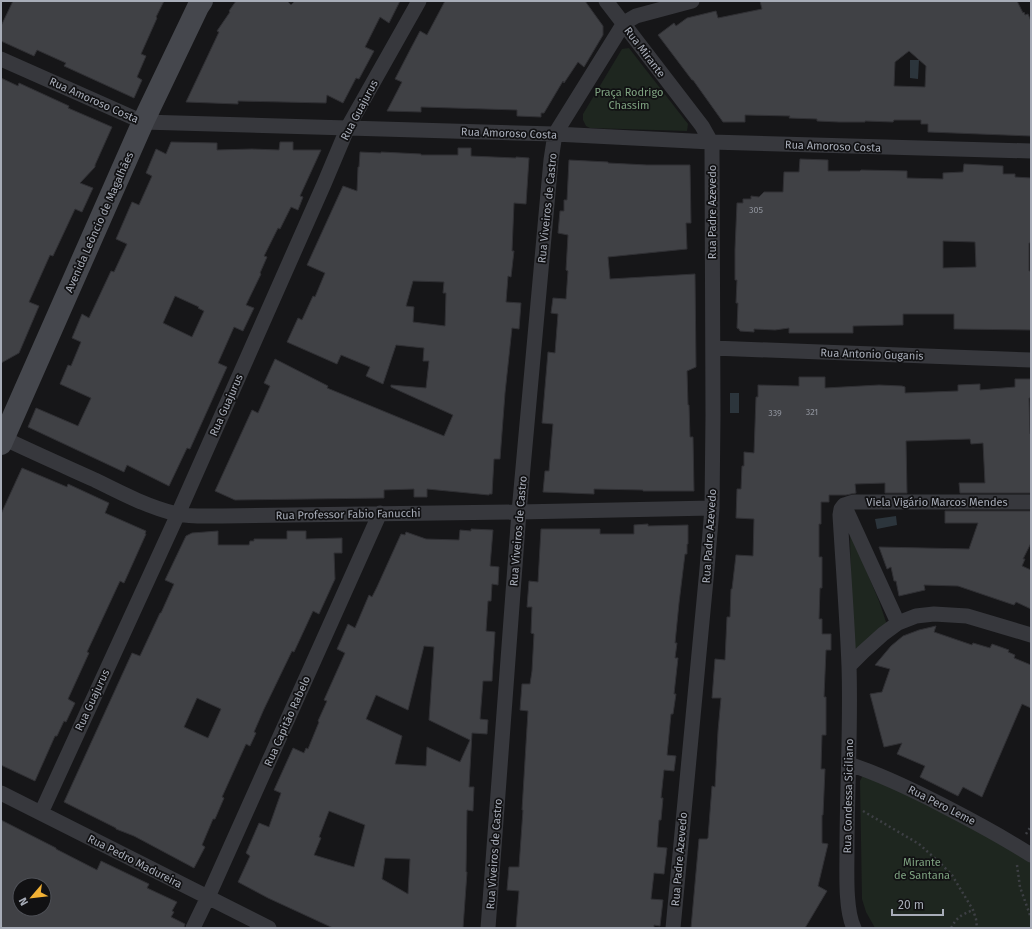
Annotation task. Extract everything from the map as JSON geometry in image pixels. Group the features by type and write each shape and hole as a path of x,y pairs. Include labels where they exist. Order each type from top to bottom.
{"main road":[{"name":"Avenida Leôncio de Magalhães","path":"2,440 143,122 202,1"}],"street":[{"name":"Rua Guajurus","path":"41,813 178,514 348,127 419,1"},
{"name":"Rua Mirante","path":"606,1 702,126 711,142"},
{"path":"555,134 624,23 636,16 692,1"},
{"name":"Rua Amoroso Costa","path":"1,59 143,122 348,127 555,134 711,142 1031,151"},
{"name":"Rua Viveiros de Castro","path":"488,928 519,512 547,194 555,134"},
{"name":"Rua Padre Azevedo","path":"673,928 712,508 713,348 711,142"},
{"name":"Rua Antonio Guganis","path":"713,348 1031,360"},
{"name":"Rua Professor Fabio Fanucchi","path":"2,440 38,454 135,499 160,509 178,514 222,516 712,508"},
{"name":"Viela Vigário Marcos Mendes","path":"844,505 854,502 1031,502"},
{"path":"844,505 898,623"},
{"name":"Rua Condessa Siciliano","path":"844,505 841,509 840,515 849,666 847,890 851,927"},
{"name":"Rua Capitão Rabelo","path":"193,928 380,513"},
{"path":"849,666 862,652 883,634 898,623 916,616 934,614 967,616 1031,635"},
{"name":"Rua Pero Leme","path":"849,764 886,777 913,790 1025,851"},
{"name":"Rua Pedro Madureira","path":"1,793 269,928"}],"path":[{"path":"847,802 919,844 940,862 952,875 972,910 976,919 977,928"},
{"path":"1025,851 1017,865 1020,887 1031,918"},
{"path":"951,928 956,919 972,910"}],"green space":[{"name":"Praça Rodrigo Chassim","path":"629,48 688,124 687,131 590,128 586,126 583,120 583,114 622,49"},
{"path":"850,532 879,601 887,625 854,655 851,603"},
{"name":"Mirante de Santana","path":"863,775 868,775 1017,850 1031,863 1031,928 875,928 866,912 862,899 860,781"}],"shaded area":[{"path":"910,60 919,60 918,79 910,78"},
{"path":"730,393 739,393 739,413 730,413"},
{"path":"896,516 897,525 877,529 875,519"}],"building":[{"path":"13,1 164,1 141,54 146,56 137,77 142,80 134,98 64,66 66,63 37,50 34,56 1,41 1,26"},
{"path":"236,1 287,1 291,5 295,1 400,1 389,23 380,17 365,47 374,51 359,79 356,78 343,103 327,95 326,103 238,101 238,104 186,102 219,32 217,31"},
{"path":"445,1 585,1 603,26 603,35 584,67 578,62 564,83 563,81 544,113 541,113 541,117 517,116 517,110 421,107 421,112 387,111 402,82 395,79 411,48 420,31 427,35"},
{"path":"760,1 1017,1 1023,13 1024,12 1025,15 1028,14 1031,21 1031,136 928,132 928,124 921,124 921,120 894,120 893,122 839,122 817,121 817,119 789,118 790,116 745,115 745,122 723,122 658,35 674,23 676,26 687,18 716,11 718,18 762,9","holes":["909,51 926,66 925,87 894,86 895,62"]},
{"path":"1,78 18,86 19,83 69,106 68,108 112,127 95,167 80,183 93,188 82,212 75,209 53,256 50,255 29,302 39,306 19,353 1,363"},
{"path":"171,142 217,143 217,150 279,150 280,142 293,142 293,150 321,150 300,196 303,197 298,210 291,207 280,229 278,228 264,256 267,257 260,273 261,274 246,305 254,308 243,331 234,327 218,363 227,367 190,449 187,448 169,486 127,465 124,472 28,427 36,408 78,426 91,398 60,384 68,365 71,366 81,342 72,338 82,314 89,318 111,271 114,272 127,244 116,239 132,202 139,205 152,176 146,173 156,149 166,154","holes":["175,296 199,307 198,308 204,311 192,337 163,323"]},
{"path":"458,148 471,148 471,156 529,158 526,204 514,203 512,251 514,251 511,277 508,276 506,302 521,303 519,329 512,328 500,459 494,459 492,494 489,495 427,489 427,497 414,497 414,489 384,490 384,498 235,500 215,491 252,410 258,413 270,386 264,383 275,359 328,386 327,388 444,436 453,415 391,387 391,385 426,388 429,361 423,361 424,348 396,345 383,384 366,376 370,367 341,355 337,364 287,342 298,318 302,320 313,296 315,297 325,273 307,265 343,186 357,191 360,152 458,155","holes":["413,281 444,282 443,293 446,293 445,326 413,322 414,307 406,306"]},
{"path":"800,159 828,160 828,171 907,171 907,178 943,179 943,173 963,172 964,164 1003,166 1003,174 1015,174 1015,177 1031,178 1031,243 1029,243 1029,271 1031,271 1031,330 954,329 954,314 903,314 903,325 853,326 853,333 789,333 789,328 775,330 754,329 754,332 740,331 737,328 738,303 736,303 737,280 735,280 737,203 743,203 743,199 751,199 751,196 759,197 764,192 783,192 784,172 799,172","holes":["943,241 975,242 976,267 943,268"]},
{"path":"569,160 647,165 690,165 691,223 686,223 687,249 608,257 610,279 695,274 696,367 687,371 690,437 693,437 694,491 594,489 594,494 543,492 545,471 549,471 553,424 542,423 548,352 555,353 558,314 551,313 553,298 566,299 568,235 558,233 560,211 564,211 564,200 567,200"},
{"path":"799,377 825,377 825,388 879,385 902,386 905,387 905,393 958,391 958,385 980,384 980,390 1015,387 1015,379 1031,379 1031,398 1029,398 1030,434 1031,433 1031,493 960,493 959,483 985,483 983,443 971,444 970,439 906,441 907,493 885,493 885,483 855,484 856,493 846,495 829,495 829,502 821,502 819,557 822,557 822,588 820,588 819,619 822,619 822,634 831,634 831,650 826,650 824,697 826,697 826,735 822,735 821,769 825,769 822,843 828,844 818,886 827,891 805,928 691,928 699,839 708,838 712,786 715,787 721,698 712,698 715,659 725,660 727,617 730,617 731,589 736,555 753,556 754,519 736,518 737,489 741,489 744,452 754,453 756,397 758,397 758,385 799,386"},
{"path":"22,468 67,487 68,484 109,503 105,513 146,531 124,583 120,581 87,652 89,653 68,699 75,703 66,722 64,721 57,736 55,736 35,781 1,765 1,514"},
{"path":"945,511 1031,511 1031,543 1023,559 1025,559 1022,566 1031,570 1031,609 1016,602 1014,605 958,586 924,585 925,590 899,596 891,567 887,569 879,547 969,549 978,523 945,523"},
{"path":"648,524 648,526 688,525 687,554 685,554 675,643 677,643 675,658 678,658 674,694 676,694 673,714 671,714 667,755 676,756 674,771 664,770 661,798 663,798 661,820 659,820 657,847 667,848 664,874 654,873 651,899 663,900 660,926 654,925 654,928 516,928 519,891 507,890 509,867 519,867 528,711 520,710 522,684 530,684 532,671 534,634 531,633 532,607 527,607 529,581 538,582 541,529 600,529 600,534 634,534 634,525"},
{"path":"471,529 493,530 490,566 499,567 498,585 492,584 491,601 488,601 486,631 495,632 492,681 483,681 480,719 488,720 487,734 472,733 469,787 474,787 473,811 467,810 467,872 463,928 333,928 268,898 238,882 250,856 246,853 259,823 269,827 281,793 274,790 293,748 304,753 306,748 308,749 327,701 324,700 345,653 337,649 348,624 355,628 369,595 372,597 401,534 405,535 406,532 426,539 459,540 460,530 471,531","holes":["424,646 434,647 429,720 470,740 460,762 427,747 426,766 395,764 402,736 366,719 376,695 408,710","329,811 365,825 354,867 314,855 321,838 319,837","385,858 410,859 408,894 382,879"]},
{"path":"218,531 218,545 249,545 250,541 254,541 254,539 287,539 287,531 306,531 306,539 342,538 342,553 334,553 335,579 319,614 313,611 294,652 292,651 264,709 254,732 256,733 250,746 246,744 222,797 224,798 215,819 213,819 202,845 205,847 194,868 134,836 116,829 64,802 132,653 140,656 161,613 174,584 165,580 186,536 192,533","holes":["197,698 221,709 208,738 184,727"]},
{"path":"936,626 934,632 972,645 973,643 990,648 992,644 1009,650 1008,652 1015,655 1014,658 1031,665 1031,708 1022,704 982,797 963,787 958,796 920,777 925,766 897,754 902,743 884,747 870,694 882,692 890,669 875,665 891,646 903,636"},
{"path":"1,820 97,870 101,861 149,884 147,888 177,902 172,911 174,912 171,917 185,924 184,928 1,928"}]}
